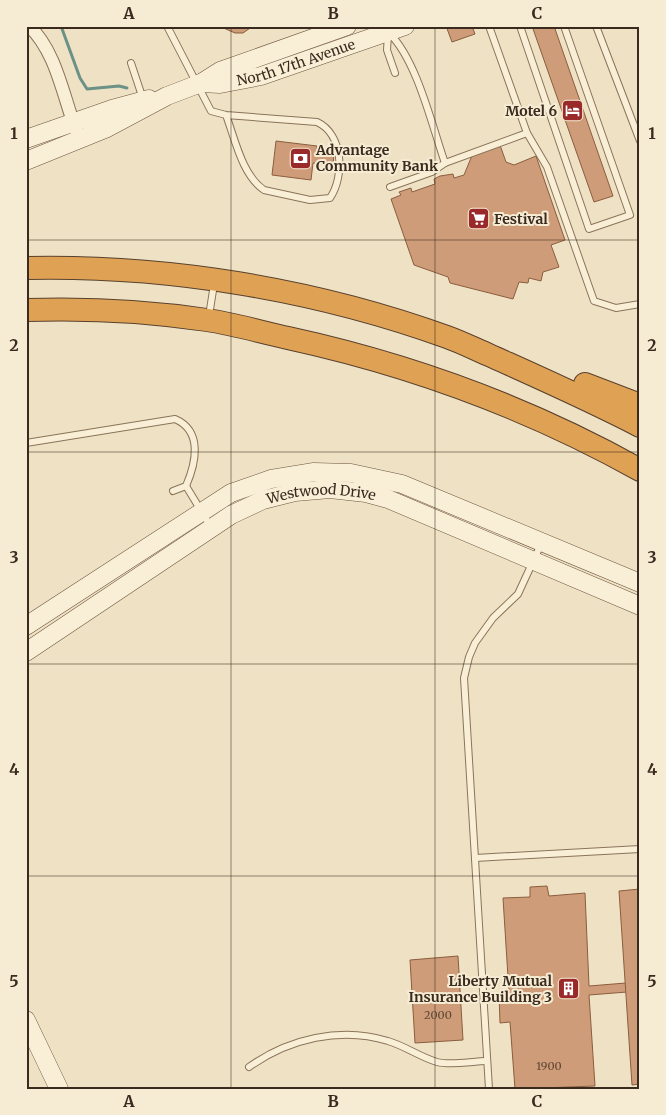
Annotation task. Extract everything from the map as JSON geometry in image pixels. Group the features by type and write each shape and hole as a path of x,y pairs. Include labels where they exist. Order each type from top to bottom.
{"highway":[{"path":"26,268 128,271 214,280 331,303 449,338 488,346 640,405"},
{"path":"26,310 116,311 208,320 383,361 459,387 540,419 640,470"},
{"path":"26,322 110,322 267,333"},
{"path":"449,338 547,380 640,426"},
{"path":"459,387 562,438 640,486"}],"street":[{"path":"29,26 49,54 80,140"},
{"name":"North 17th Avenue","path":"26,161 80,140 167,96 200,83 228,68 348,26"},
{"name":"North 17th Avenue","path":"200,83 220,84 261,76 387,29 405,26"},
{"name":"North 17th Avenue","path":"26,139 144,100 167,96"},
{"name":"Westwood Drive","path":"26,626 201,510 237,490 271,479 314,472 351,472 402,484 640,583"},
{"name":"Westwood Drive","path":"26,652 211,527 244,507 277,496 308,490 340,490 388,499 640,606"},
{"path":"26,1020 59,1089"}],"lane":[{"path":"167,26 200,83 209,109 226,115 317,122 323,125 336,145 340,163 330,198 310,200 264,190 258,186 244,163 226,115"},
{"path":"489,26 527,133 547,167 594,301 616,308 640,304"},
{"path":"520,26 589,229 630,215 564,26"},
{"path":"596,26 637,126 640,141"},
{"path":"387,29 387,50 395,73"},
{"path":"387,29 400,44 411,67 445,163"},
{"path":"131,63 144,100"},
{"path":"390,187 432,172 445,163 527,133"},
{"path":"208,320 214,280"},
{"path":"26,443 175,419 189,429 195,444 194,462 186,486"},
{"path":"173,491 186,486"},
{"path":"186,486 211,527"},
{"path":"489,1089 463,690 465,667 481,632 518,594 542,541"},
{"path":"475,858 640,848"},
{"path":"249,1067 263,1057 287,1047 322,1036 338,1034 381,1039 438,1062 487,1061"}],"building":[{"path":"219,26 253,26 243,33 235,33"},
{"path":"446,26 472,26 475,34 452,42"},
{"name":"Motel 6","path":"532,26 554,26 613,196 594,202"},
{"path":"276,141 317,146 316,152 334,154 333,166 313,163 311,180 272,175"},
{"name":"Festival","path":"500,145 506,162 514,165 536,156 565,240 551,245 559,267 543,272 541,281 529,278 528,283 519,282 513,299 450,283 448,277 414,265 391,199 401,195 399,192 411,188 412,192 435,184 434,179 440,176 453,174 454,178 464,175 473,153"},
{"name":"Liberty Mutual Insurance Building 3","path":"547,886 549,896 585,893 589,986 626,983 627,992 589,995 595,1086 515,1089 510,1022 500,1023 499,994 509,993 503,898 530,897 530,887"},
{"path":"640,889 640,1084 632,1085 619,891"},
{"path":"458,956 463,1040 415,1043 410,960"}],"waterway":[{"path":"61,26 80,78 87,89 119,86 127,88"}],"place":[{"name":"Motel 6","path":"573,111"},
{"name":"Advantage Community Bank","path":"300,158"},
{"name":"Festival","path":"478,219"},
{"name":"Liberty Mutual Insurance Building 3","path":"568,989"}]}
